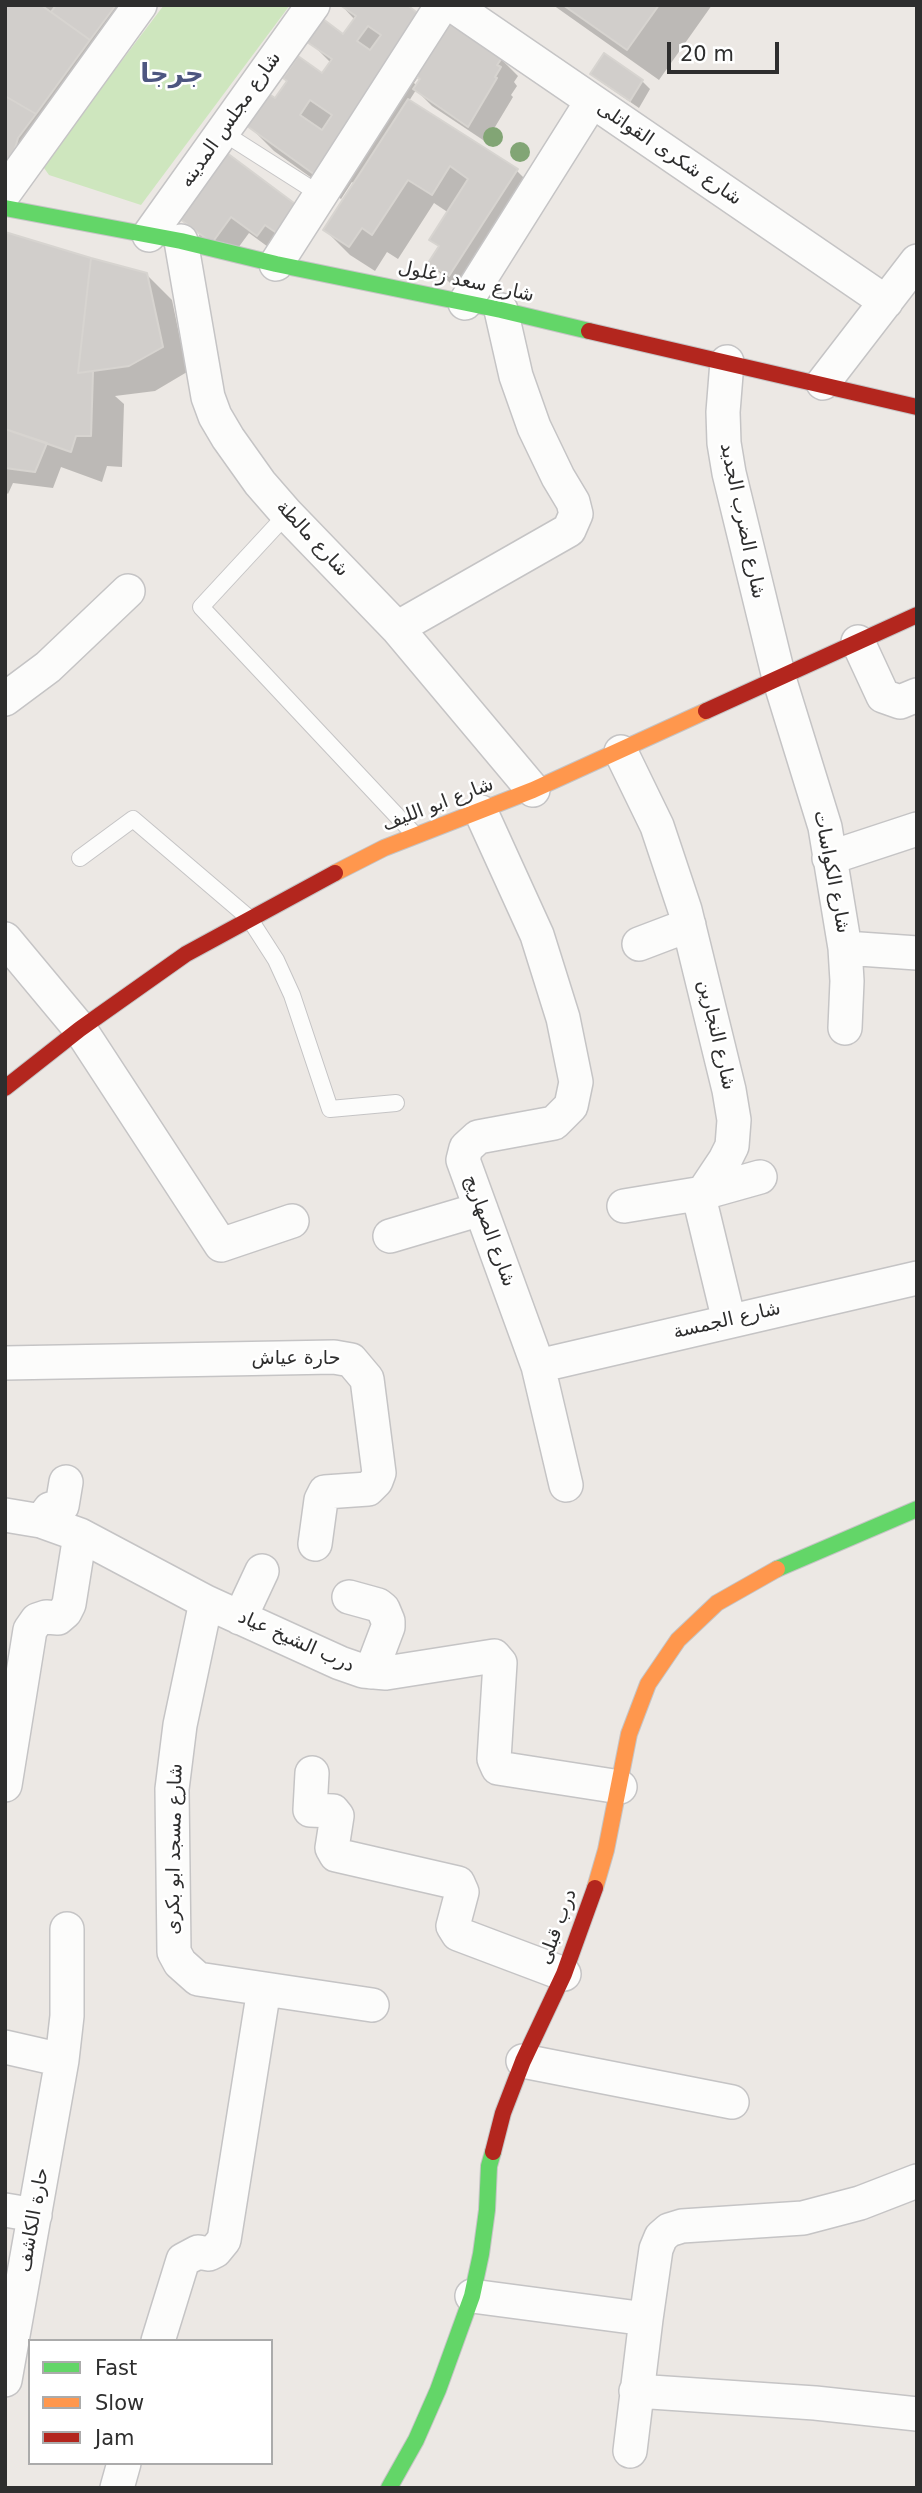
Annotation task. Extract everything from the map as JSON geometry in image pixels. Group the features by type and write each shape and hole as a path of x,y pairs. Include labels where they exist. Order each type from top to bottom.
{"street":[{"path":"5,192 140,5"},
{"name":"شارع مجلس المدينه","path":"149,235 313,5"},
{"path":"276,264 442,5"},
{"name":"شارع شكرى القواتلى","path":"452,5 886,302"},
{"path":"465,303 592,101"},
{"name":"شارع سعد زغلول","path":"5,208 149,235 501,310 917,407"},
{"name":"شارع مالطة","path":"181,242 208,397 215,416 241,458 286,514 397,628 533,790"},
{"path":"823,383 917,261"},
{"path":"397,628 569,530 576,514 573,502 534,427 516,376 501,310"},
{"name":"شارع الضرب الجديد","path":"727,362 723,412 724,443 754,582 779,678"},
{"path":"5,699 48,667 128,591"},
{"name":"شارع ابو الليف","path":"5,1088 80,1029 186,954 249,918 384,848 481,812 621,752 917,615"},
{"path":"858,642 883,696 900,702 917,695"},
{"name":"شارع الكواسات","path":"779,678 825,827 845,948 845,1028"},
{"name":"شارع النجارين","path":"621,752 657,826 689,925 734,1120 732,1146 703,1193"},
{"name":"شارع الصهاريج","path":"481,812 537,935 563,1018 576,1082 572,1106 554,1124 478,1137 466,1148 463,1160 538,1366 566,1485"},
{"path":"829,858 917,829"},
{"path":"639,944 689,925"},
{"path":"5,939 80,1029 221,1245 292,1221"},
{"path":"845,948 917,953"},
{"path":"624,1206 703,1193 760,1177"},
{"path":"703,1193 701,1205 729,1321"},
{"path":"390,1236 481,1209"},
{"name":"شارع الجمسة","path":"538,1366 917,1278"},
{"name":"حارة عياش","path":"5,1363 334,1357 351,1360 367,1379 379,1473 368,1489 326,1493 321,1500 314,1544"},
{"path":"41,1521 50,1509 62,1506 66,1482"},
{"name":"درب قبلى","path":"389,2488 416,2440 438,2390 472,2296 483,2243 489,2166 503,2113 523,2061 564,1974 587,1913 621,1787 629,1734 648,1684 678,1640 717,1603 763,1575 917,1509"},
{"name":"درب الشيخ عياد","path":"5,1515 41,1521 80,1535 206,1602 340,1663 371,1672 386,1673 494,1657 500,1662 494,1759 498,1768 621,1787"},
{"path":"5,1786 30,1630 37,1620 46,1617 58,1618 65,1612 69,1604 80,1535"},
{"path":"240,1618 262,1571"},
{"path":"349,1597 378,1605 383,1609 388,1621 388,1628 371,1672"},
{"name":"شارع مسجد ابو بكرى","path":"206,1602 180,1724 172,1789 174,1952 180,1964 198,1979 372,2005"},
{"path":"312,1773 310,1810 333,1811 337,1816 332,1848 336,1855 458,1883 462,1892 453,1926 458,1934 564,1974"},
{"name":"حارة الكاشف","path":"5,2379 20,2213 62,2060 67,2016 67,1929"},
{"path":"159,2339 183,2260 198,2252 209,2254 224,2240 264,1989"},
{"path":"5,2047 62,2060"},
{"path":"523,2061 732,2102"},
{"path":"631,2451 646,2319 656,2249 661,2237 669,2230 682,2226 803,2218 860,2203 917,2181"},
{"path":"472,2296 646,2319"},
{"path":"636,2391 815,2403 917,2414"},
{"path":"117,2488 123,2465"}],"lane":[{"path":"222,132 321,195"},
{"path":"286,514 201,607 416,836"},
{"path":"80,858 133,819 249,918 276,960 292,995 330,1109 396,1103"}],"green space":[{"path":"164,5 290,5 141,205 49,175 44,168 45,162"}],"building":[{"path":"5,5 41,5 90,40 36,114 5,96"},
{"path":"56,5 116,5 90,40 51,12"},
{"path":"340,5 407,5 419,14 315,175 247,126 269,94 275,98 287,81 283,78 298,56 322,73 332,59 307,42 323,19 343,34 356,16","holes":["368,26 381,35 370,50 357,41","310,100 332,115 322,130 300,115"]},
{"path":"563,5 659,5 627,50"},
{"path":"450,23 502,58 497,65 501,67 495,77 497,78 468,127 413,89 420,79 414,76"},
{"path":"604,53 643,80 630,101 590,74"},
{"path":"5,96 36,114 18,138 9,170 5,171"},
{"path":"408,99 518,169 449,276 428,263 439,246 429,240 468,179 450,166 432,195 408,180 372,235 362,228 349,247 323,230"},
{"path":"227,153 298,206 278,234 265,225 257,236 231,217 212,243 180,219"},
{"path":"5,232 91,258 78,373 93,371 91,436 76,436 71,452 5,429"},
{"path":"91,258 147,273 163,347 129,366 78,373"},
{"path":"5,429 47,443 35,472 5,468"}],"traffic: fast":[{"path":"5,208 181,241 589,331"},
{"path":"777,1569 917,1509"},
{"path":"389,2488 416,2440 438,2390 472,2296 481,2254 489,2166 493,2152"}],"traffic: slow":[{"path":"335,873 384,848 533,790 706,711"},
{"path":"595,1888 606,1850 629,1734 648,1684 678,1640 717,1603 777,1569"}],"traffic: jam":[{"path":"589,331 917,407"},
{"path":"706,711 917,615"},
{"path":"5,1088 80,1029 186,954 335,873"},
{"path":"493,2152 503,2113 523,2061 564,1974 595,1888"}],"district":[{"name":"جرجا","path":"172,75"}]}
